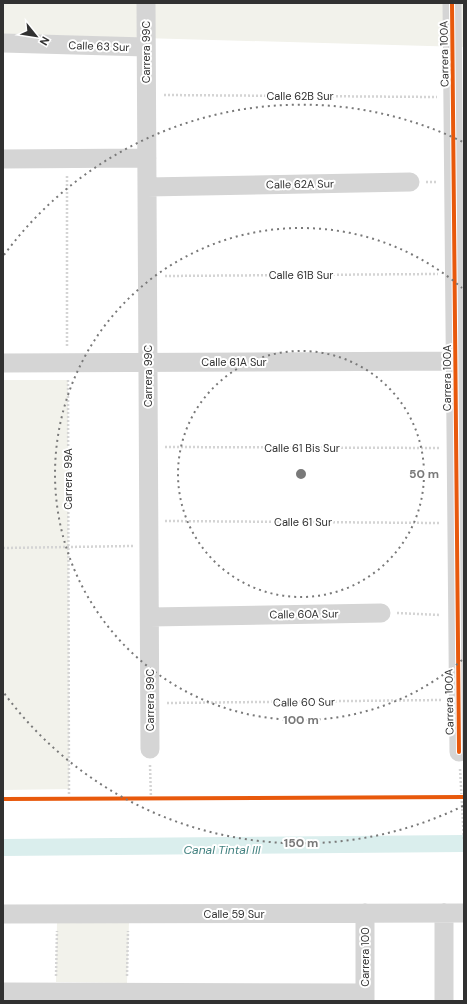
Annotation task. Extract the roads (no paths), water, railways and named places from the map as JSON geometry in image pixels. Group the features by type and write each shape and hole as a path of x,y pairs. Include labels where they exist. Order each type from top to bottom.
{"street":[{"name":"Carrera 99C","path":"146,3 150,749"},
{"name":"Carrera 100A","path":"452,3 455,274 460,361 456,448 459,752"},
{"name":"Calle 63 Sur","path":"3,43 146,47"},
{"path":"3,159 147,158"},
{"name":"Calle 62A Sur","path":"147,187 410,182"},
{"name":"Calle 61A Sur","path":"3,363 460,361"},
{"name":"Calle 60A Sur","path":"150,617 381,613"},
{"path":"444,912 444,1001"},
{"name":"Calle 59 Sur","path":"3,914 464,912"},
{"name":"Carrera 100","path":"365,913 365,997"},
{"path":"3,992 56,992 92,997 127,992 365,997"}],"water":[{"name":"Canal Tintal III","path":"464,835 464,852 3,856 3,839"}]}
